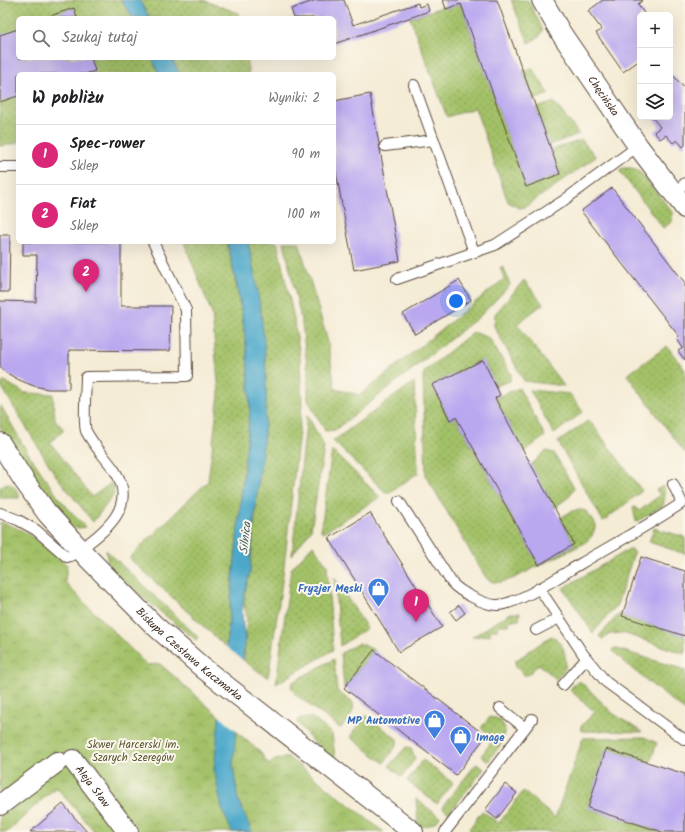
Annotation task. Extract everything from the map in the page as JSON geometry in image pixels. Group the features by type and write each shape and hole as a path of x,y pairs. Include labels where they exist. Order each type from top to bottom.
{"street":[{"name":"Chęcińska","path":"542,0 561,34 638,146 681,195"},
{"name":"Biskupa Czesława Kaczmarka","path":"0,443 38,502 80,549 154,625 202,668 413,832"},
{"name":"Aleja Sław","path":"0,805 65,761 128,832"}],"lane":[{"path":"414,86 474,252"},
{"path":"385,146 434,140"},
{"path":"397,279 495,246 563,201 638,146"},
{"path":"0,167 16,167"},
{"path":"0,514 18,520 36,530 67,557 98,535 118,515 124,501 122,485 115,471 86,430 86,377 187,376 186,310 154,244"},
{"path":"399,501 448,578 460,590 488,604 497,605 509,602 539,588 650,524 682,503 673,484"},
{"path":"539,588 586,659 614,688 685,740"},
{"path":"536,630 559,618"},
{"path":"563,684 586,659"},
{"path":"500,708 525,728"},
{"path":"445,832 532,719"}],"green space":[{"path":"0,0 121,0 132,16 16,16 16,60 153,60 158,72 16,72 16,143 0,146"},
{"path":"139,0 203,0 238,13 239,16 149,16"},
{"path":"511,0 528,0 543,30 539,37 529,43"},
{"path":"461,4 526,186 560,174 551,150 582,140 596,157 525,207 519,208 508,202 475,108 447,117 410,18 445,6 446,9"},
{"path":"172,60 246,60 249,72 179,72"},
{"path":"532,68 549,94 533,100 523,71"},
{"path":"554,102 579,134 549,145 536,108"},
{"path":"623,168 632,168 641,173 673,213 672,222 663,228 619,170"},
{"path":"185,244 227,244 242,314 247,352 250,409 226,647 129,558 208,481 219,394 212,314"},
{"path":"248,244 277,244 293,314 300,357 302,405 283,575 268,678 244,661 247,616 244,605 244,595 250,573 266,399 261,322"},
{"path":"284,244 300,244 328,342 335,389 360,395 504,279 500,267 504,268 510,285 480,316 335,430 325,431 308,400 308,374 302,324"},
{"path":"524,280 543,304 517,324 564,386 524,381 494,326 495,314"},
{"path":"473,332 489,338 511,374 510,381 495,386 483,360 433,385 449,420 456,417 539,565 574,544 560,518 573,511 582,510 586,511 596,525 592,536 585,543 512,579 499,582 492,582 486,578 426,476 423,376 425,371"},
{"path":"667,346 685,370 685,453 627,375"},
{"path":"4,381 25,393 53,394 55,419 64,430 50,442 92,497 111,483 114,486 113,496 93,522 54,473 1,386"},
{"path":"414,382 418,473 387,494 333,441"},
{"path":"519,388 545,436 524,452 495,398"},
{"path":"530,390 570,394 583,412 554,434"},
{"path":"0,404 26,450 58,497 85,527 73,528 64,521 32,479 3,434 0,426"},
{"path":"307,414 324,447 311,530 292,555"},
{"path":"589,420 642,491 603,521 558,442"},
{"path":"332,450 380,497 323,533 321,530"},
{"path":"546,451 554,453 574,488 569,497 554,508 531,465"},
{"path":"7,483 16,489 19,498 0,498 0,487"},
{"path":"663,486 665,496 663,506 636,522 633,508 635,507 639,511 660,495 656,490"},
{"name":"Skwer Harcerski im. Szarych Szeregów","path":"0,522 11,525 28,534 67,565 65,582 147,665 160,664 261,753 269,765 275,760 288,757 384,832 95,832 56,787 7,832 0,832"},
{"path":"654,528 685,537 685,554 649,542"},
{"path":"313,545 327,565 333,650 276,684 291,569"},
{"path":"106,550 198,637 196,640 142,597 108,567"},
{"path":"628,550 633,550 634,553 617,605 593,633 563,588"},
{"path":"334,577 367,628 340,646"},
{"path":"511,613 520,613 519,620 510,620 509,625 499,625 498,630 490,630 490,635 472,637"},
{"path":"619,614 685,636 685,654 623,633 610,634 602,639 599,636"},
{"path":"551,636 562,645 565,654 565,669 556,679 539,664 528,675 524,675 516,667 515,661"},
{"path":"359,643 374,650 344,688 341,653"},
{"path":"614,648 685,670 685,711 632,669 612,650"},
{"path":"334,659 337,691 353,703 353,710 350,717 340,728 296,695 291,687 293,682"},
{"path":"580,681 614,714 642,732 582,731 581,726 595,712 570,690 574,684"},
{"path":"367,716 397,739 397,745 384,763 350,737 364,717"},
{"path":"490,717 500,719 505,729 501,744 488,762 481,756 493,740 493,737 481,728"},
{"path":"300,718 313,718 332,734 336,764 315,744 297,722"},
{"path":"644,737 657,743 650,763 606,749 588,808 662,832 473,832 469,829 482,811 499,823 523,791 555,818 583,738"},
{"path":"406,747 411,748 415,759 402,777 389,766"},
{"path":"423,760 453,783 437,804 407,781"},
{"path":"476,764 484,769 449,813 442,807"},
{"path":"416,799 440,817 433,824 428,826 418,826"}],"water":[{"path":"121,0 139,0 149,16 132,16"},
{"path":"153,60 172,60 179,72 158,72"},
{"name":"Silnica","path":"228,244 248,244 259,303 266,366 265,428 253,532 250,573 242,612 245,636 233,764 238,800 252,832 232,832 222,809 214,769 250,409 246,346 232,262"}],"pier":[{"path":"224,645 245,662 237,731 217,714"}],"building":[{"path":"316,0 344,0 353,25 418,3 419,7 427,4 429,11 336,43 336,16 293,16 291,9"},
{"path":"443,0 497,0 560,174 526,187 461,4 446,9"},
{"path":"603,0 643,0 638,4 643,12 637,12 637,62 623,72 596,33 602,30 588,11"},
{"path":"74,8 76,16 50,16"},
{"path":"16,30 16,60 92,60 95,71 16,72 16,97 0,102 0,35"},
{"path":"673,75 685,89 685,145 683,147 677,140 673,143 666,135 660,139 654,132 660,127 654,120 673,120"},
{"path":"370,94 400,261 354,270 336,172 336,101"},
{"path":"612,188 685,283 685,360 678,351 683,348 677,339 679,337 678,335 581,211"},
{"path":"0,235 10,235 9,292 0,292"},
{"path":"23,244 121,244 121,306 171,306 170,351 69,350 69,389 48,389 34,386 5,372 0,366 0,301 36,302 37,255 23,255"},
{"path":"459,280 471,300 415,334 403,314"},
{"path":"483,360 500,395 495,398 574,544 539,565 456,417 450,420 432,385"},
{"path":"370,513 442,627 399,652 329,538"},
{"path":"641,557 685,571 685,636 622,616"},
{"path":"459,605 465,613 456,620 450,612"},
{"path":"374,650 486,736 456,775 344,688"},
{"path":"606,749 685,774 685,832 662,832 588,808"},
{"path":"505,784 517,793 497,819 485,810"},
{"path":"63,804 87,832 30,832"}],"place":[{"name":"Fiat","path":"86,292"},
{"name":"Fryzjer Męski","path":"378,608"},
{"name":"Spec-rower","path":"416,622"},
{"name":"MP Automotive","path":"435,740"},
{"name":"Image","path":"460,756"}]}
